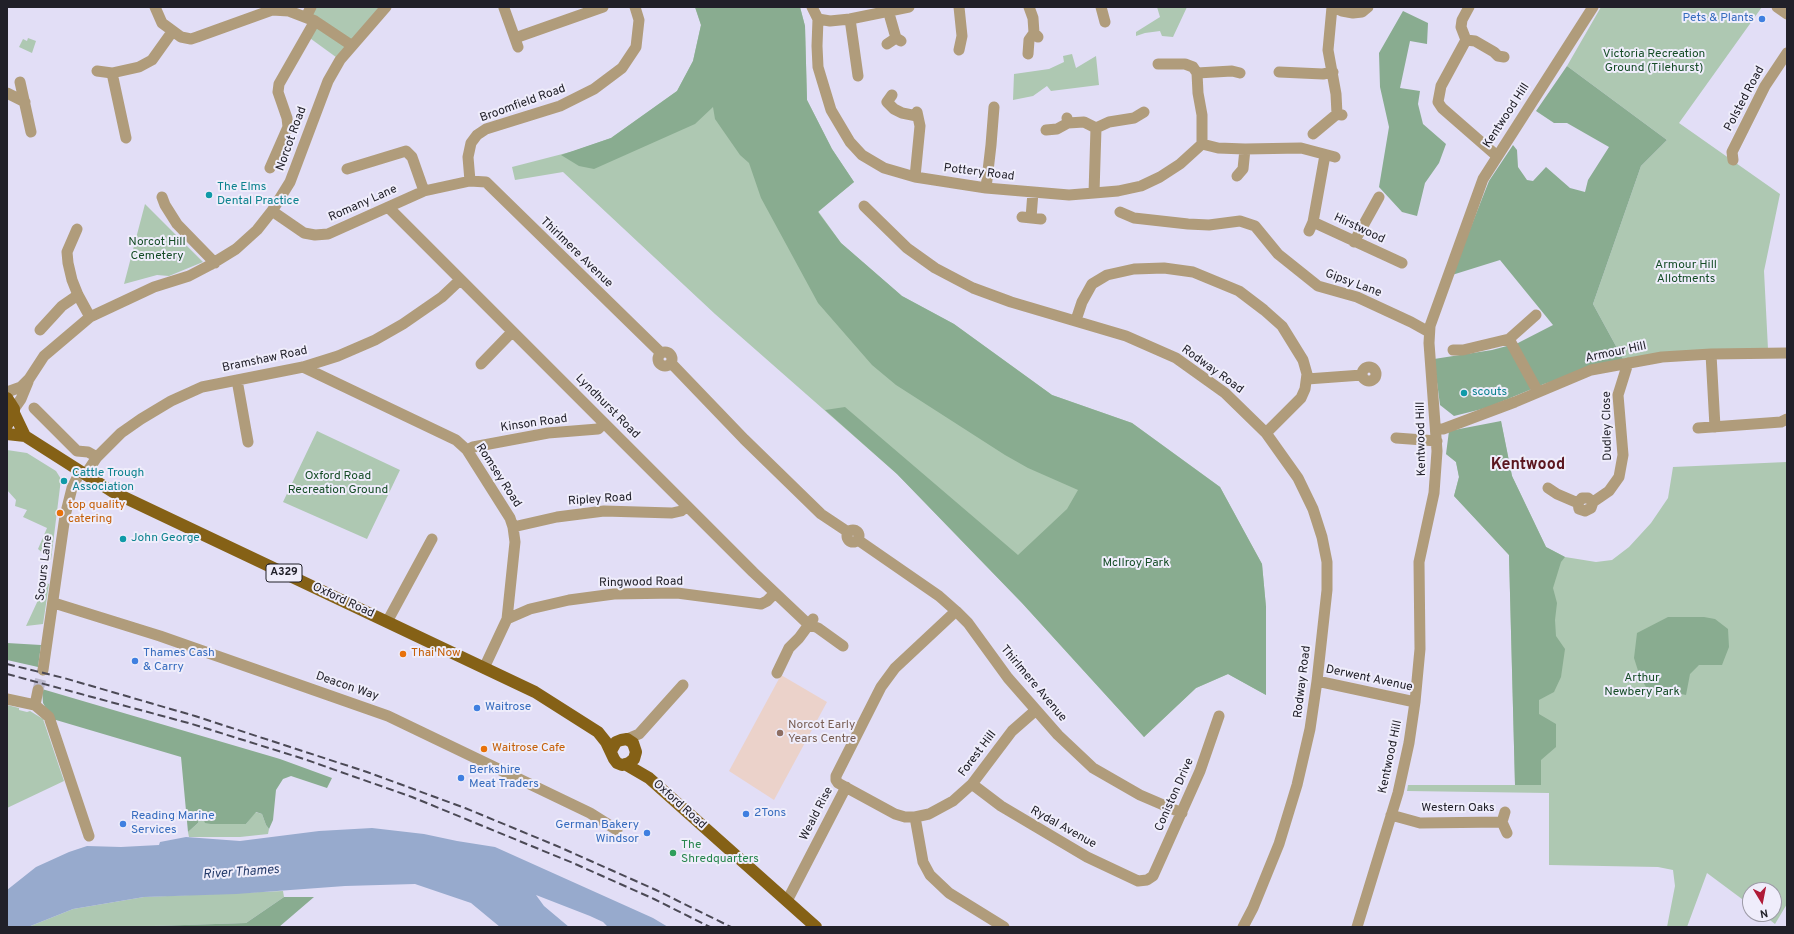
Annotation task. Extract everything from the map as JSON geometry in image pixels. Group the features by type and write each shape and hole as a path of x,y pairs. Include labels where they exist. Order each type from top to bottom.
{"main road":[{"path":"7,425 11,407"},
{"path":"11,407 25,436"},
{"name":"Oxford Road","path":"7,434 25,436 113,492 535,692 598,732 612,735 630,744 649,778"},
{"name":"Oxford Road","path":"598,732 610,751"},
{"path":"614,744 630,744 634,759 625,764 617,763 610,751 614,744"},
{"name":"Oxford Road","path":"625,764 649,778 816,927"}],"street":[{"path":"155,7 162,23 172,32 181,37 191,39 254,17 269,10 289,11 311,15 352,45"},
{"name":"Norcot Road","path":"7,392 21,387 44,356 90,317 154,287 189,276 214,263 236,249 257,230 272,212 290,182 328,80 340,60 386,7"},
{"path":"504,8 516,43 603,7"},
{"name":"Broomfield Road","path":"470,180 468,157 471,143 476,135 486,129 560,106 594,89 622,68 636,47 639,20 634,7"},
{"name":"Pottery Road","path":"812,7 818,19 818,67 825,92 840,126 850,142 862,155 884,168 915,177 986,188 1069,194 1094,193 1118,191 1141,186 1160,177 1180,164 1202,144"},
{"path":"818,19 830,21 850,19 888,10 909,7"},
{"path":"959,7 962,36 959,50"},
{"path":"1028,54 1029,40 1036,35 1029,7"},
{"path":"1101,7 1105,22"},
{"path":"1313,134 1340,114 1328,50 1333,7 1342,11 1353,13 1362,12 1368,7"},
{"path":"1469,7 1462,20 1461,27 1466,40 1441,86 1438,95 1438,102 1442,108 1497,156"},
{"name":"Kentwood Hill","path":"1356,927 1398,793 1408,749 1415,702 1420,649 1419,562 1435,489 1437,441 1429,332 1434,314 1483,179 1593,7"},
{"path":"888,10 895,41"},
{"path":"270,168 288,127 287,118 278,92 279,84 311,15"},
{"path":"850,19 860,70"},
{"path":"97,71 112,73 139,67 152,60 172,32"},
{"path":"1466,40 1475,41 1498,56 1504,57"},
{"name":"Polsted Road","path":"1733,160 1732,152 1765,86 1787,53"},
{"path":"1158,64 1171,60 1193,67 1197,73 1198,94 1202,115 1202,144 1218,148 1245,149 1244,173"},
{"path":"1197,73 1232,71 1240,73"},
{"path":"1279,72 1323,74 1333,72"},
{"path":"112,73 126,138"},
{"path":"20,82 31,132"},
{"path":"7,93 25,102"},
{"path":"892,95 887,102 894,109 902,113 917,114 920,126 915,177"},
{"path":"986,188 994,107"},
{"path":"1096,128 1109,122 1134,118 1144,112"},
{"path":"1046,130 1057,129 1068,121 1084,122 1096,128"},
{"path":"1094,193 1096,128"},
{"name":"Hirstwood","path":"1245,149 1301,148 1330,156 1311,227 1354,242 1395,264"},
{"path":"348,169 406,151 412,157 424,191"},
{"name":"Romany Lane","path":"272,212 304,233 316,235 335,232 424,191 470,180"},
{"name":"Thirlmere Avenue","path":"470,180 486,182 495,190 660,353 658,360 660,364 664,366 671,363 744,439 821,514 848,532 847,539 850,542 855,542 858,540 939,596 956,611 968,623 1008,678 1058,735 1093,768 1140,795 1182,813"},
{"path":"1031,218 1033,192"},
{"path":"1354,242 1379,197"},
{"path":"162,204 177,224 214,263"},
{"name":"Rodway Road","path":"865,206 907,248 935,268 973,288 1005,300 1126,336 1176,358 1225,393 1266,433 1298,478 1313,509 1322,537 1327,562 1327,578 1317,681 1310,728 1297,785 1279,844 1253,908 1243,927"},
{"name":"Lyndhurst Road","path":"388,207 775,593 843,646"},
{"name":"Gipsy Lane","path":"1120,212 1134,218 1188,224 1209,225 1240,221 1255,226 1278,254 1318,286 1357,297 1429,332"},
{"path":"77,229 66,252 72,280 90,317"},
{"path":"1076,320 1080,307 1092,284 1107,275 1134,269 1164,268 1193,272 1239,291 1276,321 1293,342 1303,360 1307,379 1301,398 1266,433"},
{"name":"Bramshaw Road","path":"83,474 97,457 126,430 171,401 202,387 303,366 338,356 375,340 426,309 460,280"},
{"path":"40,330 62,306 78,295"},
{"path":"1453,350 1463,350 1509,339 1536,315"},
{"path":"481,364 512,332"},
{"path":"1509,339 1538,392"},
{"name":"Armour Hill","path":"1436,429 1443,429 1515,402 1591,370 1662,357 1711,354 1787,353"},
{"path":"1711,354 1716,427"},
{"name":"Dudley Close","path":"1548,488 1557,494 1578,503 1579,509 1585,511 1591,508 1593,502 1609,491 1619,477 1624,455 1618,395 1628,363"},
{"name":"Romsey Road","path":"303,366 456,440 467,450 510,518 513,526 515,542 507,619 484,668"},
{"path":"1307,379 1362,375"},
{"name":"Norcot Road","path":"11,407 21,399 28,379"},
{"path":"237,380 248,442"},
{"path":"34,408 76,451 88,452 97,457"},
{"path":"1698,428 1781,422 1787,419"},
{"name":"Kinson Road","path":"467,450 473,447 548,433 598,429 604,423"},
{"path":"1396,438 1437,441"},
{"name":"Scours Lane","path":"44,670 65,516 72,488 83,474"},
{"name":"Ripley Road","path":"513,526 557,517 604,511 672,513 682,511 687,506"},
{"path":"387,622 432,539"},
{"name":"Ringwood Road","path":"507,619 530,609 569,600 614,594 677,593 761,604 767,601 775,593"},
{"name":"Deacon Way","path":"54,602 160,636 388,716 590,812 617,830"},
{"name":"Weald Rise","path":"787,901 846,787 838,783 836,776 881,687 895,668 956,611"},
{"path":"777,673 789,648 799,638 811,621"},
{"name":"Derwent Avenue","path":"1317,681 1415,702"},
{"path":"630,744 683,685"},
{"path":"35,705 38,690"},
{"path":"7,699 35,705 49,717 89,836"},
{"name":"Forest Hill","path":"915,817 929,814 953,801 972,784 1012,732 1036,710"},
{"name":"Coniston Drive","path":"1147,880 1153,876 1182,813 1200,771 1219,716"},
{"name":"Rydal Avenue","path":"972,784 1011,813 1087,857 1138,881 1147,880"},
{"path":"846,787 895,814 905,817 915,817 923,862 930,874 950,893 1004,927"},
{"name":"Western Oaks","path":"1391,816 1420,823 1504,817 1507,833"}],"shaded area":[{"name":"Norcot Early Years Centre","path":"781,675 827,702 774,800 729,771"}],"green space":[{"path":"311,7 386,7 340,60 307,36"},
{"name":"McIlroy Park","path":"695,7 800,7 805,26 807,100 832,149 854,182 818,211 841,243 902,296 954,324 1052,395 1132,423 1220,487 1262,564 1266,607 1266,695 1228,674 1196,688 1144,737 1022,603 897,474 715,314 563,172 515,180 512,167 574,151 611,138 677,91 693,61 701,25"},
{"name":"McIlroy Park","path":"695,7 800,7 805,26 807,100 832,149 854,182 818,212 841,243 902,296 954,324 1052,395 1132,423 1220,487 1262,564 1266,607 1266,695 1228,674 1196,688 1144,737 1022,603 897,474 825,410 845,407 1018,555 1067,509 1078,490 1028,468 1005,455 896,385 872,365 818,303 761,198 749,163 740,155 715,119 713,107 695,124 594,169 579,166 561,155 611,138 677,91 693,61 701,25"},
{"path":"1157,7 1187,7 1173,37 1162,36 1160,31 1136,36 1136,32 1160,17"},
{"name":"Armour Hill Allotments","path":"1601,7 1762,7 1679,123 1780,194 1764,271 1768,349 1623,359 1593,304 1641,166 1667,140 1567,66"},
{"path":"1403,11 1428,23 1427,44 1410,41 1400,88 1420,91 1418,104 1423,124 1446,144 1439,163 1425,183 1417,216 1402,212 1379,187 1389,127 1380,87 1379,53"},
{"path":"28,38 36,41 32,53 19,47 23,39 27,41"},
{"path":"1072,54 1076,68 1096,56 1099,85 1051,91 1047,86 1033,96 1013,100 1014,74 1049,69 1064,62 1063,56"},
{"path":"1567,66 1667,140 1641,166 1593,304 1623,359 1544,384 1486,408 1454,416 1440,405 1434,359 1492,350 1518,343 1553,325 1500,260 1452,275 1489,181 1513,145 1517,150 1518,167 1527,180 1533,181 1546,167 1570,188 1585,192 1588,180 1609,147 1567,123 1554,123 1536,111"},
{"name":"Norcot Hill Cemetery","path":"145,204 203,262 169,276 157,275 124,284"},
{"name":"Arthur Newbery Park","path":"1501,421 1512,476 1546,547 1565,557 1596,562 1612,560 1629,547 1651,523 1668,498 1673,467 1787,462 1787,904 1782,912 1782,882 1742,882 1742,899 1707,873 1687,927 1667,927 1675,886 1673,870 1658,867 1549,865 1549,793 1407,791 1408,785 1515,785 1509,555 1454,496 1459,477 1456,462 1446,454"},
{"path":"1501,421 1512,476 1546,547 1565,557 1561,562 1553,588 1557,603 1555,620 1556,636 1565,649 1561,677 1554,692 1539,700 1539,714 1556,724 1556,747 1541,760 1541,785 1515,785 1509,555 1454,496 1459,477 1456,462 1446,454 1449,431"},
{"name":"Oxford Road Recreation Ground","path":"317,431 400,470 367,539 283,502"},
{"path":"7,450 27,453 56,471 61,479 51,560 38,549 47,528 23,517 27,510 15,506 16,500 7,490"},
{"path":"46,583 49,584 43,624 26,626"},
{"path":"1668,617 1704,617 1715,619 1728,629 1729,647 1722,665 1699,665 1690,674 1686,695 1646,687 1640,677 1634,658 1637,633"},
{"path":"7,643 41,645 38,667 7,660"},
{"path":"42,689 280,759 332,778 327,788 291,776 283,779 276,790 273,820 269,829 262,814 256,812 246,824 211,824 205,823 203,818 199,819 198,823 188,832 181,757 56,720 53,721 43,703"},
{"path":"7,705 19,708 19,710 27,712 30,711 43,719 64,781 7,808"},
{"path":"255,812 262,814 269,829 268,834 240,837 189,837 188,832 198,823 199,819 203,818 246,824"},
{"path":"283,891 284,897 246,923 123,927 28,927 73,909 144,897"},
{"path":"284,897 314,897 279,927 123,927 246,923"}],"water":[{"name":"River Thames","path":"372,828 424,834 495,847 653,918 668,927 608,927 603,922 590,916 536,895 544,906 569,927 500,927 471,903 415,884 345,886 236,894 144,897 73,909 28,927 7,927 7,890 36,867 69,852 87,846 121,847 159,845 160,842 186,837 240,841 319,831"}],"tunnel":[{"path":"38,690 43,670"}],"railway":[{"path":"7,664 64,678 195,716 367,772 465,808 557,846 656,890 731,927"},
{"path":"7,674 192,724 304,759 412,797 573,863 654,899 710,927"}],"place":[{"name":"Pets & Plants","path":"1762,19"},
{"name":"The Elms Dental Practice","path":"209,195"},
{"name":"scouts","path":"1464,393"},
{"name":"Cattle Trough Association","path":"64,481"},
{"name":"top quality catering","path":"60,513"},
{"name":"John George","path":"123,539"},
{"name":"Thai Now","path":"403,654"},
{"name":"Thames Cash & Carry","path":"135,661"},
{"name":"Waitrose","path":"477,708"},
{"name":"Norcot Early Years Centre","path":"780,733"},
{"name":"Waitrose Cafe","path":"484,749"},
{"name":"Berkshire Meat Traders","path":"461,778"},
{"name":"2Tons","path":"746,814"},
{"name":"Reading Marine Services","path":"123,824"},
{"name":"German Bakery Windsor","path":"647,833"},
{"name":"The Shredquarters","path":"673,853"}],"district":[{"name":"Kentwood","path":"1528,466"}],"park label":[{"name":"Victoria Recreation Ground (Tilehurst)","path":"1654,62"}]}
